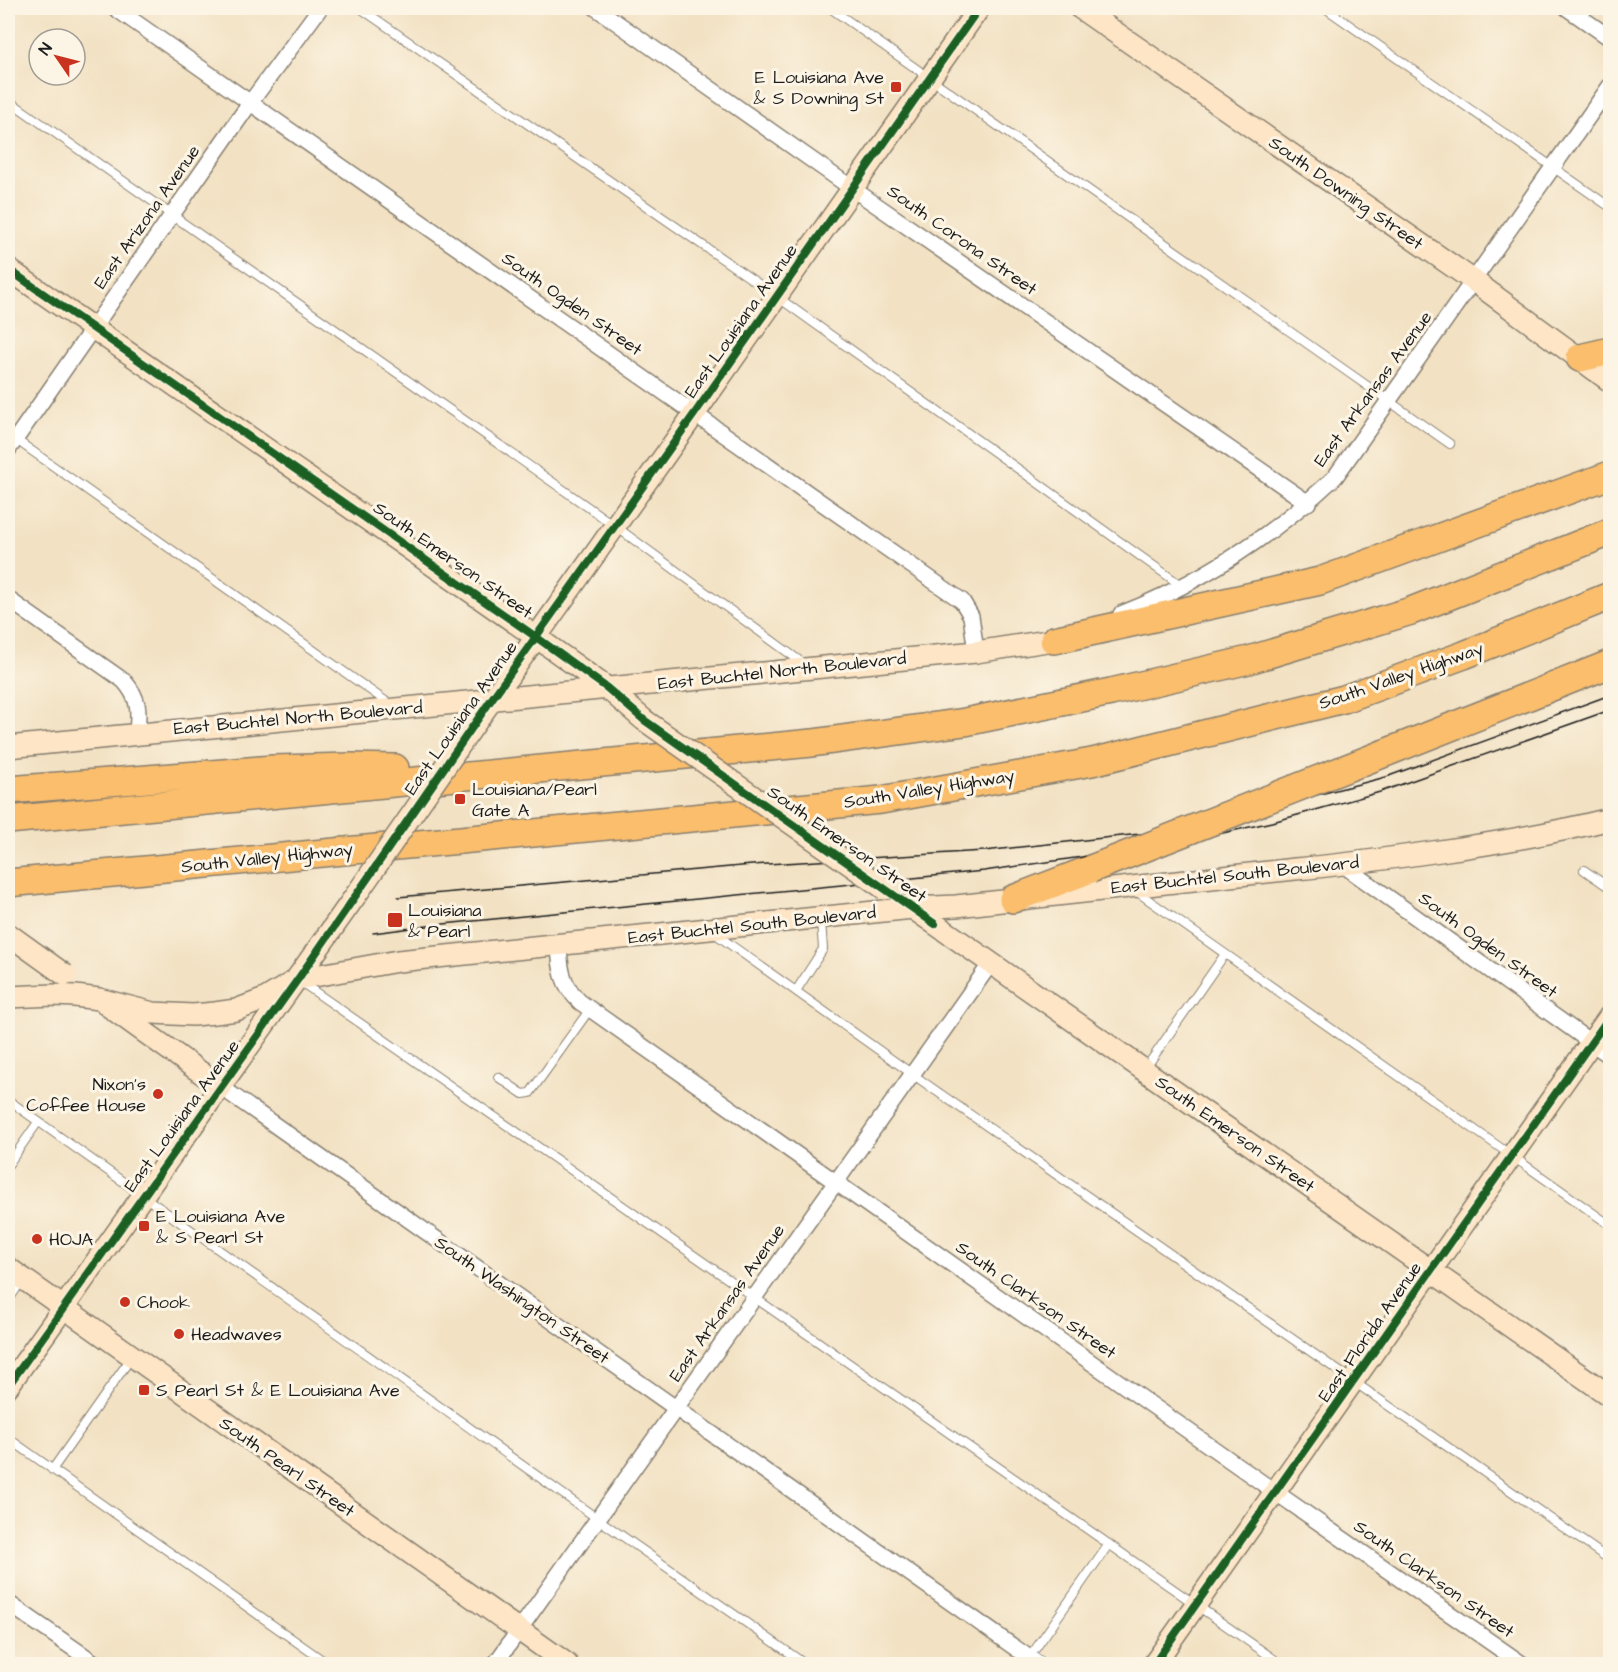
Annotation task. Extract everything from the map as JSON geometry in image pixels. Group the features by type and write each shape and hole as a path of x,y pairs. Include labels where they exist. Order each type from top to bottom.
{"highway":[{"path":"1580,358 1611,351"},
{"path":"1054,640 1320,580 1611,475"},
{"path":"8,820 812,743 953,724 1111,692 1249,660 1411,611 1611,532"},
{"name":"South Valley Highway","path":"8,883 881,800 1092,762 1344,699 1464,655 1611,596"},
{"path":"1344,699 1611,612"},
{"path":"1013,899 1611,664"},
{"path":"8,790 273,769 564,767"},
{"path":"8,888 78,876"}],"main road":[{"name":"East Louisiana Avenue","path":"8,1386 298,980 491,700 979,8"},
{"name":"South Downing Street","path":"1080,8 1474,281 1611,381"},
{"name":"South Emerson Street","path":"8,269 536,637 607,688 644,720 1611,1396"},
{"name":"East Buchtel North Boulevard","path":"8,747 976,652 1054,640"},
{"name":"East Buchtel South Boulevard","path":"8,997 54,995 99,999 153,1012 193,1015 215,1013 236,1010 265,999 298,980 398,961 1343,865 1493,844 1611,819"},
{"name":"South Washington Street","path":"8,934 221,1087"},
{"name":"East Florida Avenue","path":"1154,1665 1611,1016"},
{"name":"South Pearl Street","path":"15,1274 567,1665"}],"street":[{"name":"South Ogden Street","path":"115,8 962,601 971,616 976,652"},
{"name":"East Arizona Avenue","path":"10,441 320,8"},
{"name":"South Corona Street","path":"596,8 853,189 1308,503"},
{"path":"1567,8 1611,38"},
{"name":"East Arkansas Avenue","path":"1054,640 1148,604 1183,586 1242,551 1308,503 1335,477 1611,86"},
{"path":"8,599 124,681 137,702 139,710 137,733"},
{"name":"South Ogden Street","path":"1343,865 1611,1056"},
{"name":"South Clarkson Street","path":"559,945 564,981 570,992 590,1009 1522,1665"},
{"name":"East Arkansas Avenue","path":"495,1665 991,963"},
{"name":"South Washington Street","path":"221,1087 1033,1661"},
{"path":"8,1603 96,1665"}],"lane":[{"path":"360,8 776,296 1183,586"},
{"path":"830,8 1450,444"},
{"path":"1325,8 1611,207"},
{"path":"8,100 615,526 809,668"},
{"path":"10,441 396,709"},
{"path":"1584,870 1611,888"},
{"path":"1130,886 1611,1226"},
{"path":"796,991 823,949 820,918"},
{"path":"709,929 913,1074 1611,1560"},
{"path":"1144,1070 1225,954"},
{"path":"298,980 1281,1665"},
{"path":"498,1077 523,1094 530,1093 590,1009"},
{"path":"8,1100 806,1665"},
{"path":"8,1165 38,1122"},
{"path":"8,1301 15,1274"},
{"path":"52,1470 132,1357"},
{"path":"8,1438 328,1665"},
{"path":"1033,1661 1109,1544"}],"tram line":[{"path":"398,897 752,865 984,851 1186,829 1386,777 1610,695"},
{"path":"373,933 443,924 984,871 1179,843 1276,821 1380,792 1610,710"}],"cycle path":[{"path":"8,1386 298,979 491,700 979,8"},
{"path":"8,269 536,637 607,688 644,720 935,924"},
{"path":"1154,1664 1610,1016"}],"place":[{"name":"E Louisiana Ave & S Downing St","path":"896,87"},
{"name":"Louisiana/Pearl Gate A","path":"460,799"},
{"name":"Louisiana & Pearl","path":"395,920"},
{"name":"Nixon's Coffee House","path":"158,1094"},
{"name":"E Louisiana Ave & S Pearl St","path":"144,1226"},
{"name":"HOJA","path":"37,1239"},
{"name":"Chook","path":"125,1302"},
{"name":"Headwaves","path":"179,1334"},
{"name":"S Pearl St & E Louisiana Ave","path":"144,1390"}]}
